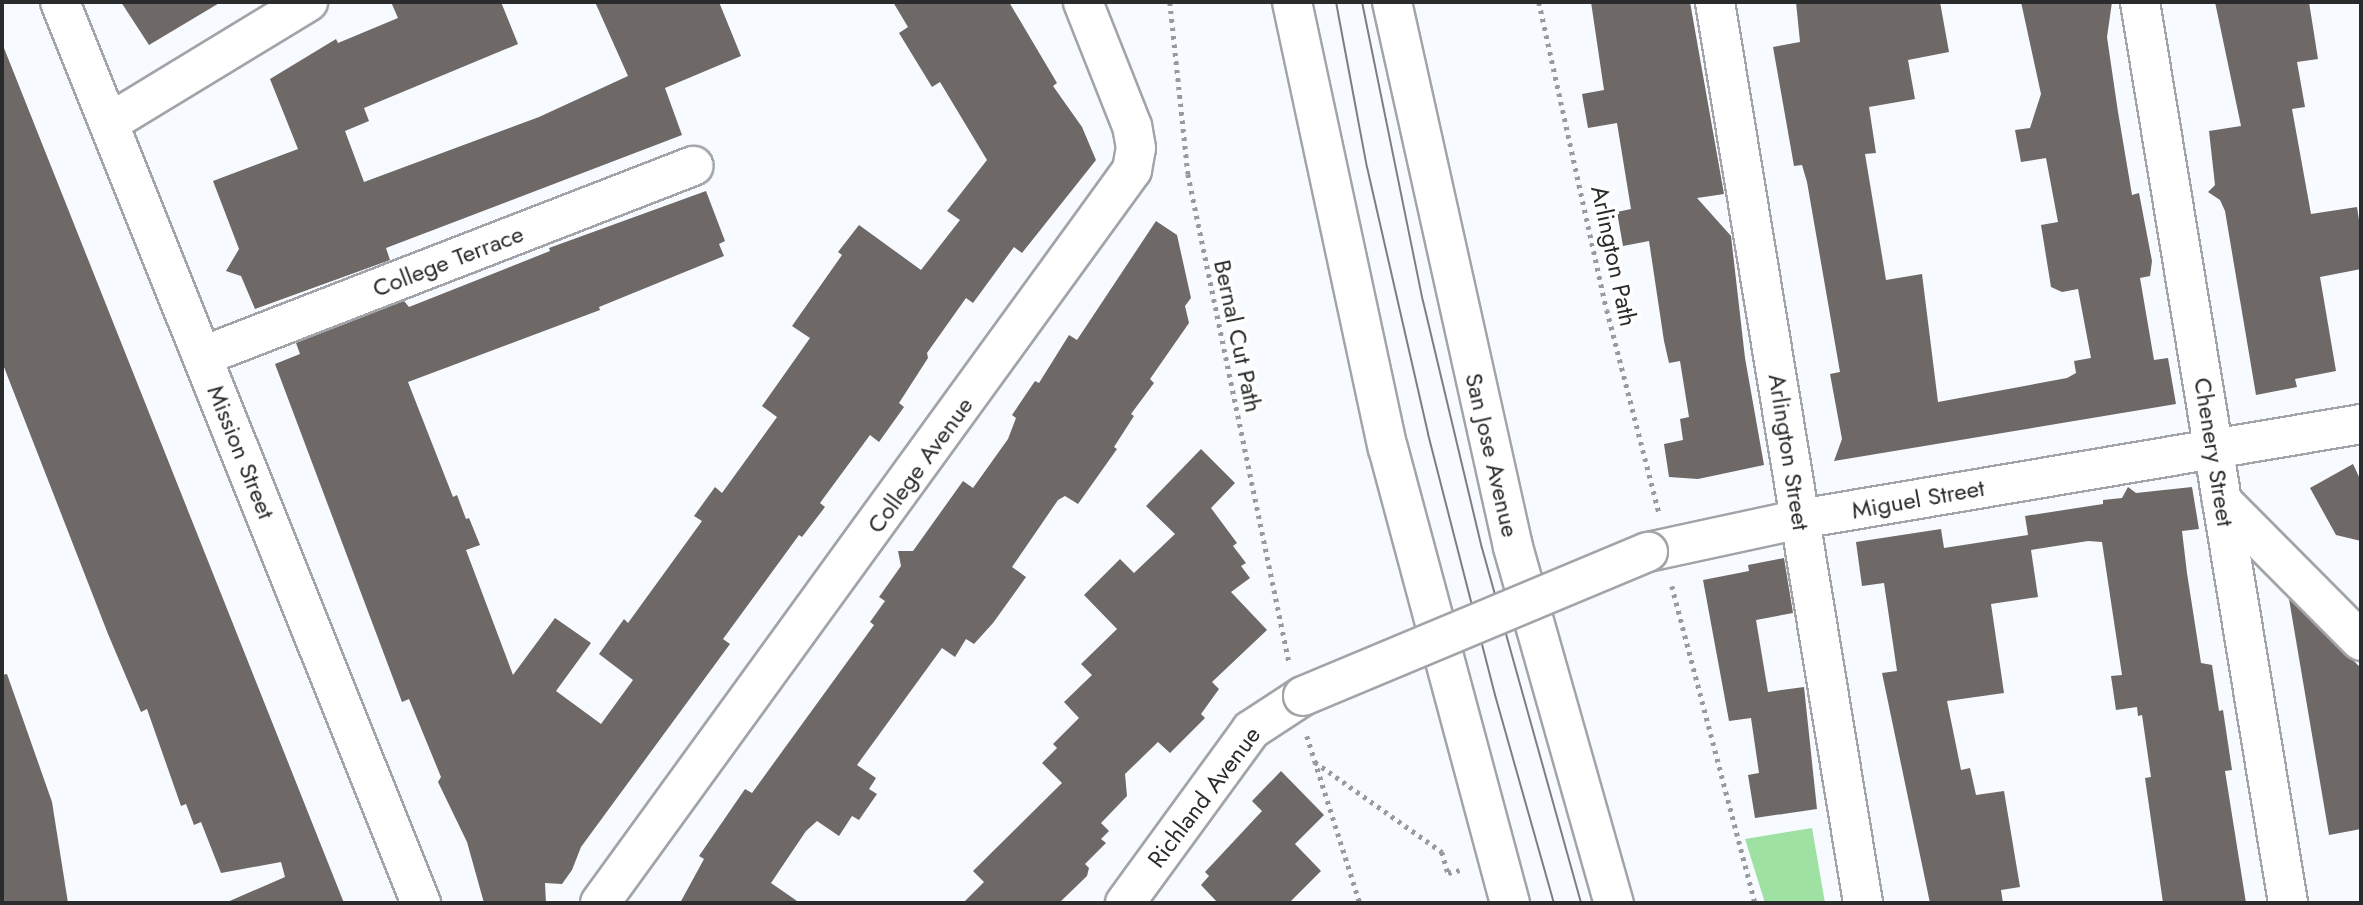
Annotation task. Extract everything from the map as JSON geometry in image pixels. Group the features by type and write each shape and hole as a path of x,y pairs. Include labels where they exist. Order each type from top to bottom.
{"street":[{"name":"Mission Street","path":"60,2 421,903"},
{"path":"109,123 308,2"},
{"name":"College Avenue","path":"600,903 1132,170 1136,148 1132,126 1083,2"},
{"path":"1293,2 1388,449 1510,903"},
{"name":"San Jose Avenue","path":"1392,2 1513,547 1614,903"},
{"name":"Arlington Street","path":"1715,2 1863,903"},
{"name":"Chenery Street","path":"2140,2 2288,903"},
{"name":"College Terrace","path":"203,356 693,166"},
{"name":"Miguel Street","path":"1486,619 1659,549 1800,519 2361,424"},
{"path":"2222,501 2361,641"},
{"name":"Richland Avenue","path":"1125,903 1251,730 1297,685 1486,619"}],"path":[{"name":"Bernal Cut Path","path":"1170,2 1188,174 1297,685"},
{"name":"Arlington Path","path":"1539,2 1659,549 1755,903"},
{"path":"1307,735 1360,903"},
{"path":"1315,762 1442,852 1448,873 1460,870"}],"green space":[{"path":"1812,828 1825,903 1765,903 1745,839"}],"building":[{"path":"121,2 221,2 149,45"},
{"path":"391,2 501,2 518,44 364,108 369,121 345,131 364,182 539,117 628,76 595,2 719,2 741,56 665,88 682,135 386,248 390,260 255,309 241,276 226,271 239,249 213,181 298,149 270,79 336,39 338,43 398,18"},
{"path":"893,2 1009,2 1057,83 1053,86 1082,127 1096,160 1022,253 1014,247 973,303 966,298 927,353 928,358 899,403 904,407 879,442 870,435 820,503 825,507 802,537 799,535 723,639 730,644 581,847 572,870 562,884 545,883 546,903 484,903 467,842 438,782 441,777 409,699 402,702 275,364 300,354 296,343 404,301 409,307 550,251 549,248 706,191 725,241 719,244 724,256 599,307 600,310 408,382 453,497 457,495 480,545 466,550 513,675 555,618 591,643 556,691 601,724 633,680 599,654 624,619 628,623 702,521 694,516 715,487 722,493 777,417 762,406 810,338 792,326 842,255 838,252 859,225 921,270 960,220 947,211 987,160 940,82 932,87 899,33 908,27"},
{"path":"1591,2 1690,2 1724,194 1697,198 1731,236 1745,358 1764,465 1698,479 1669,477 1664,444 1683,440 1680,419 1689,417 1680,361 1669,363 1649,241 1623,246 1617,212 1631,209 1617,123 1588,128 1582,94 1604,90"},
{"path":"1796,2 1940,2 1949,52 1908,60 1915,99 1869,107 1876,153 1865,154 1886,280 1922,274 1938,402 2067,378 2076,373 2074,361 2091,358 2078,289 2062,292 2051,287 2041,225 2058,222 2046,158 2021,162 2015,130 2030,128 2041,94 2021,2 2112,2 2107,37 2118,112 2132,195 2139,193 2152,261 2150,276 2140,278 2154,360 2168,358 2176,404 1834,461 1842,439 1830,374 1840,372 1807,182 1802,165 1794,166 1773,47 1800,42"},
{"path":"2215,2 2309,2 2318,59 2297,62 2305,107 2292,109 2311,214 2357,207 2361,233 2361,269 2320,277 2336,371 2295,379 2297,387 2256,395 2225,211 2220,200 2208,192 2215,185 2209,131 2241,126"},
{"path":"2,48 344,903 225,903 285,877 281,862 221,873 201,822 194,825 186,804 181,806 147,709 141,712 108,634 2,362"},
{"path":"1156,221 1177,235 1191,298 1185,306 1189,323 1150,379 1154,383 1131,414 1134,416 1114,447 1117,449 1078,504 1065,496 1058,500 1012,567 1026,577 993,623 974,644 966,639 955,657 942,648 857,765 876,778 869,789 877,794 859,820 852,816 839,836 817,821 806,831 771,883 800,903 680,903 704,859 699,856 745,789 752,793 874,625 870,622 885,601 879,597 901,566 898,551 913,551 963,481 973,488 1008,439 1016,418 1012,415 1035,381 1039,383 1069,335 1077,340"},
{"path":"1201,449 1235,483 1211,508 1237,543 1233,546 1246,563 1241,566 1250,578 1231,592 1267,630 1212,682 1219,689 1201,714 1205,718 1170,753 1158,742 1125,774 1127,796 1101,823 1109,831 1101,839 1106,843 1085,864 1089,868 1087,876 1059,903 963,903 984,882 973,871 1062,783 1042,763 1057,748 1053,744 1079,718 1064,702 1092,675 1081,664 1117,629 1084,595 1120,559 1134,573 1175,534 1146,506"},
{"path":"2353,464 2361,481 2361,541 2336,535 2310,488"},
{"path":"2128,487 2136,493 2192,487 2199,529 2182,531 2187,573 2201,663 2212,665 2219,711 2223,710 2232,770 2225,771 2246,903 2163,903 2145,778 2151,777 2142,715 2138,716 2137,707 2116,710 2111,676 2122,675 2102,542 2088,541 2031,550 2038,597 1991,604 2004,693 1947,701 1961,770 1970,768 1976,795 2004,791 2020,887 2001,890 2003,903 1930,903 1882,673 1897,671 1884,583 1862,586 1856,542 1941,529 1944,548 2028,535 2025,516 2103,504 2103,500 2122,498"},
{"path":"1784,558 1793,613 1756,620 1768,692 1804,687 1817,809 1755,818 1748,775 1759,773 1751,718 1729,721 1703,580 1749,571 1748,565"},
{"path":"2289,599 2361,668 2361,829 2329,835"},
{"path":"7,674 52,802 68,903 2,903 2,675"},
{"path":"1281,771 1324,815 1295,844 1321,871 1289,903 1218,903 1201,885 1209,876 1205,872 1262,811 1252,801"}],"tram line":[{"path":"1336,2 1367,167 1428,434 1495,695 1554,903"},
{"path":"1362,2 1423,301 1482,548 1581,903"}]}
